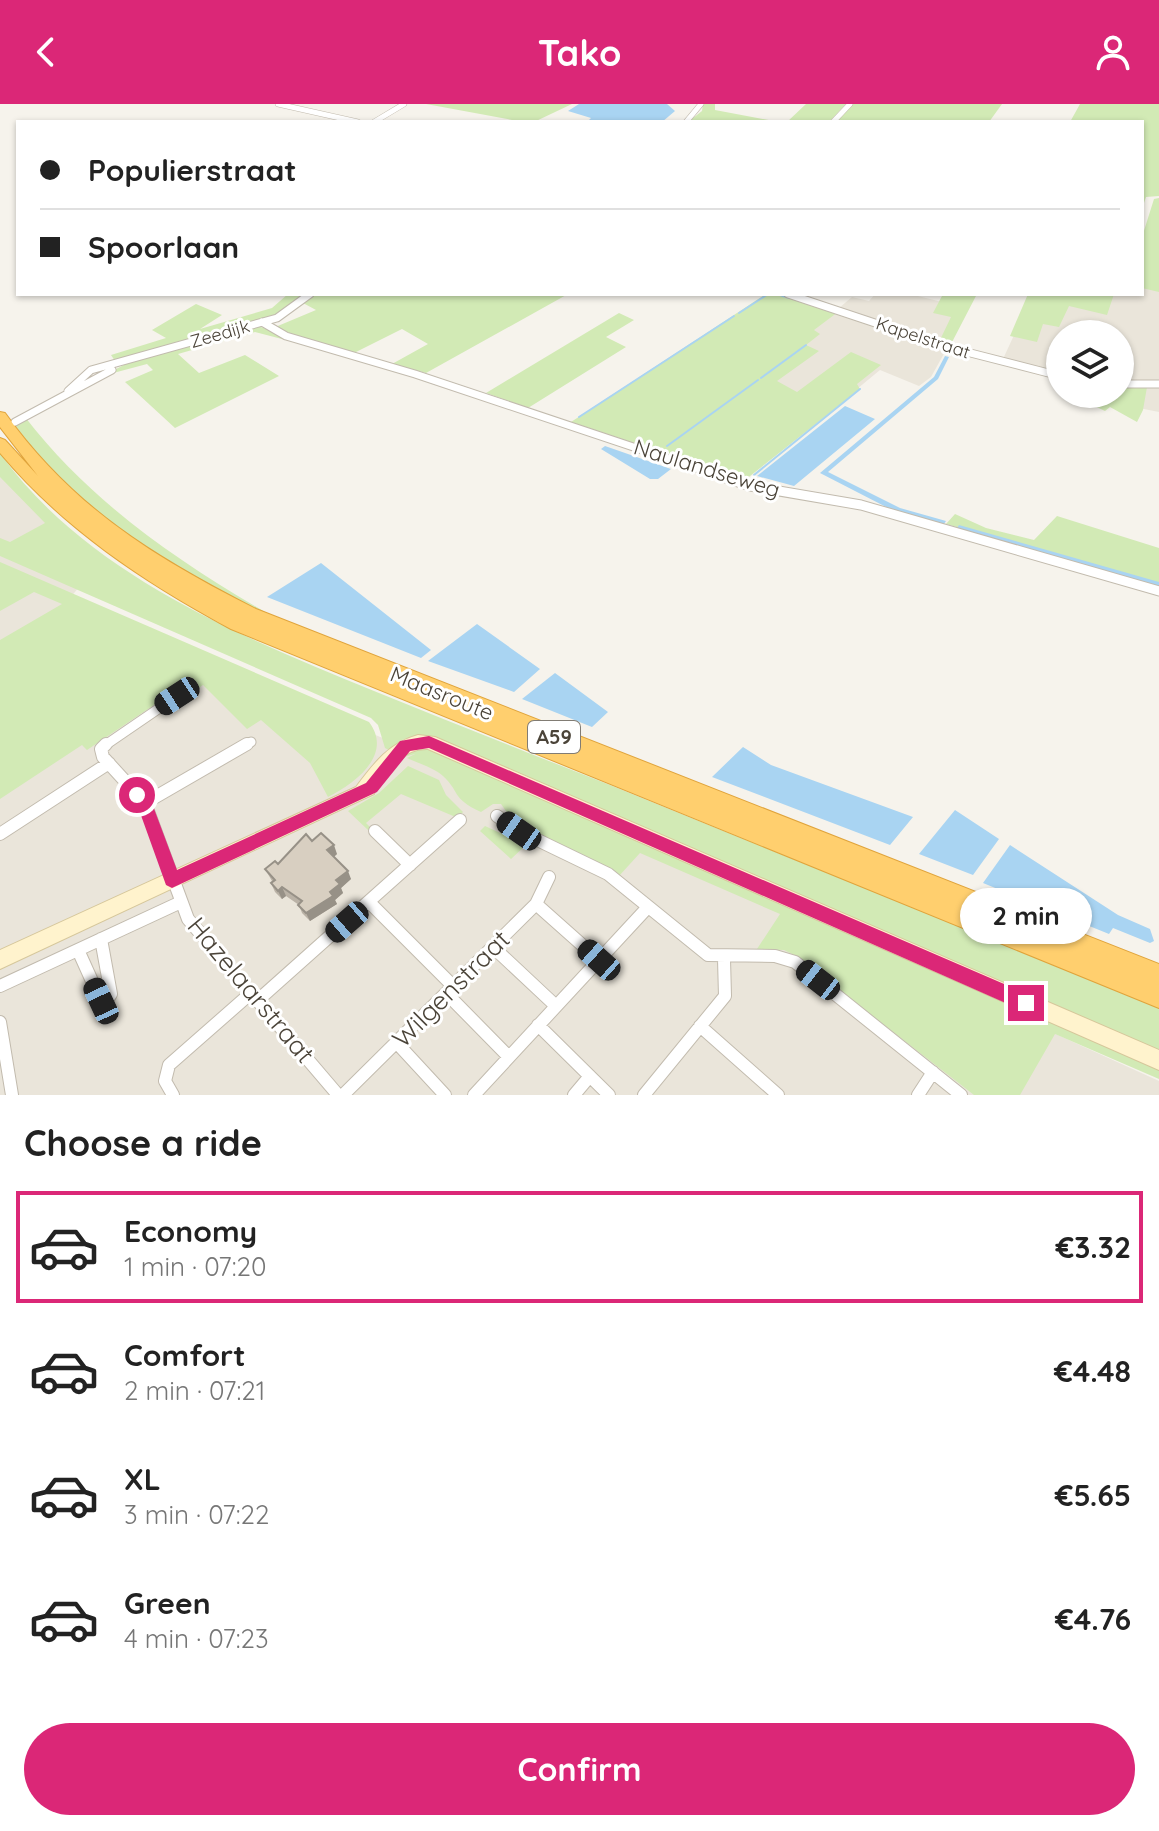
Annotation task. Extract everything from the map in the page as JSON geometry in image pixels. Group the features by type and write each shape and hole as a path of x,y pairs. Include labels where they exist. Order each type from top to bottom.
{"highway":[{"name":"Maasroute","path":"8,419 39,467 87,513 156,563 250,614 1159,976"},
{"name":"Maasroute","path":"0,443 48,498 106,546 183,596 238,624 1159,996"}],"main road":[{"path":"0,960 362,792 381,779 399,757 400,750 412,742 429,742 1159,1060"}],"street":[{"path":"278,104 349,120"},
{"path":"377,120 404,104"},
{"path":"688,120 701,104"},
{"path":"835,120 850,104"},
{"name":"Zeedijk","path":"8,419 125,362 262,322 289,312 308,296"},
{"name":"Kapelstraat","path":"794,296 947,347 1046,372"},
{"name":"Naulandseweg","path":"262,322 275,332 427,378 750,486 861,505 1159,591"},
{"path":"1134,384 1159,384"},
{"path":"177,696 101,749 109,763 145,803 251,742"},
{"path":"0,834 109,763"},
{"name":"Hazelaarstraat","path":"145,803 188,919 340,1095"},
{"path":"497,816 519,831 597,867 702,951 724,959 788,958 961,1095"},
{"path":"173,1095 165,1084 164,1075 169,1065 369,902 460,820"},
{"path":"375,831 410,865"},
{"name":"Wilgenstraat","path":"340,1095 536,904 549,877"},
{"path":"0,986 181,902"},
{"path":"369,902 509,1057"},
{"path":"536,904 599,960"},
{"path":"474,1095 648,907"},
{"path":"78,950 101,1001 107,1000 111,994 101,939"},
{"path":"493,947 556,1006"},
{"path":"644,1095 727,991 724,959"},
{"path":"0,1022 12,1095"},
{"path":"538,1025 609,1095"},
{"path":"700,1026 778,1095"},
{"path":"396,1042 445,1095"},
{"path":"918,1095 933,1072"},
{"path":"574,1095 590,1076"}],"shaded area":[{"path":"1144,287 1159,291 1159,412 1139,408 1134,401 1134,320 1046,320 1046,370 1003,359 1032,296 1144,296"},
{"path":"873,296 918,296 942,302 953,317 946,350 931,377 919,386 880,370 857,389 797,395 758,377 852,297 869,301"},
{"path":"0,461 96,567 59,611 0,644"},
{"path":"202,663 426,756 1038,1026 1159,1081 1159,1095 0,1095 0,754"}],"green space":[{"path":"426,104 572,104 538,120 512,120"},
{"path":"703,104 715,104 715,110 768,120 691,120 702,111"},
{"path":"806,104 846,104 831,120 789,120"},
{"path":"853,104 1002,104 990,120 838,120"},
{"path":"1080,104 1159,104 1159,196 1146,197 1144,203 1144,120 1071,120"},
{"path":"1159,198 1159,292 1144,288 1144,231 1154,199"},
{"path":"286,296 302,296 274,317 115,361 111,355 166,338 152,330 196,304 222,315 200,329 272,308"},
{"path":"310,296 564,296 426,373 392,364 428,344 402,329 354,353 273,328 316,310 303,303"},
{"path":"763,296 788,296 838,312 814,330 820,334 806,345 819,351 777,381 797,392 851,352 881,365 857,384 860,389 745,480 571,422"},
{"path":"942,296 976,296 950,346 939,342 951,317 933,313"},
{"path":"1027,296 1113,296 1107,315 1069,306 1062,320 1046,320 1037,342 1010,336"},
{"path":"619,313 634,320 606,337 626,347 528,408 486,393"},
{"path":"258,326 328,351 255,332 178,354 199,373 245,355 279,376 175,428 125,382 153,370 147,364 102,376 132,361"},
{"path":"1134,387 1147,387 1143,410 1137,422 1112,408 1134,408"},
{"path":"25,417 80,479 110,506 209,578 279,620 168,563 100,515 69,487 15,425"},
{"path":"0,453 35,496 76,534 121,567 220,624 374,691 1159,1007 1159,1053 419,735 402,740 391,751 385,748 378,725 371,718 0,556 0,538 10,542 45,523 0,477"},
{"path":"955,514 986,528 1034,540 1057,516 1159,548 1159,584 946,524"},
{"path":"0,562 369,722 377,746 374,757 359,776 328,797 310,763 261,720 247,729 203,685 191,693 179,681 159,695 163,699 87,750 82,745 0,799 0,640 62,604 34,592 0,611"},
{"path":"425,747 1159,1066 1159,1079 1055,1034 1020,1095 974,1095 794,955 784,950 757,949 780,914 640,853 619,876 590,858 515,824 501,804 493,804 481,812 461,799 439,773 407,758 415,754 404,757 410,751"},
{"path":"408,766 439,780 446,795 463,812 458,818 401,794 366,823 371,828 368,830 348,811 379,793"},
{"path":"485,826 526,845 511,859 480,831"}],"water":[{"path":"579,104 667,104 675,111 664,120 589,120 591,118 568,111"},
{"path":"945,356 949,357 938,379 828,472 900,508 946,521 944,524 890,509 820,473 934,377"},
{"path":"845,406 875,419 794,486 757,476"},
{"path":"605,446 671,469 658,479 650,479 601,449"},
{"path":"959,525 1159,582 1159,586 957,528"},
{"path":"321,563 431,650 421,658 267,597"},
{"path":"477,624 540,669 514,692 428,661"},
{"path":"555,673 608,712 592,727 522,699"},
{"path":"743,747 771,765 913,817 890,845 712,777"},
{"path":"955,810 999,839 973,875 919,854"},
{"path":"1010,845 1118,915 1150,929 1154,941 1150,943 1113,928 1109,934 983,883"}],"building":[{"path":"321,833 334,845 327,850 348,871 336,880 340,884 330,892 333,896 306,913 298,905 302,901 282,887 278,891 271,883 275,880 265,869 275,861 278,864 306,834 312,841"}],"waterway":[{"path":"739,313 765,296"},
{"path":"783,296 789,298"},
{"path":"579,417 734,316"},
{"path":"761,378 806,345"},
{"path":"667,446 758,380"},
{"path":"754,475 860,389"}],"route":[{"path":"137,795 145,803 154,836 172,880 349,800 381,779 406,745 429,742 1026,1003"}]}
